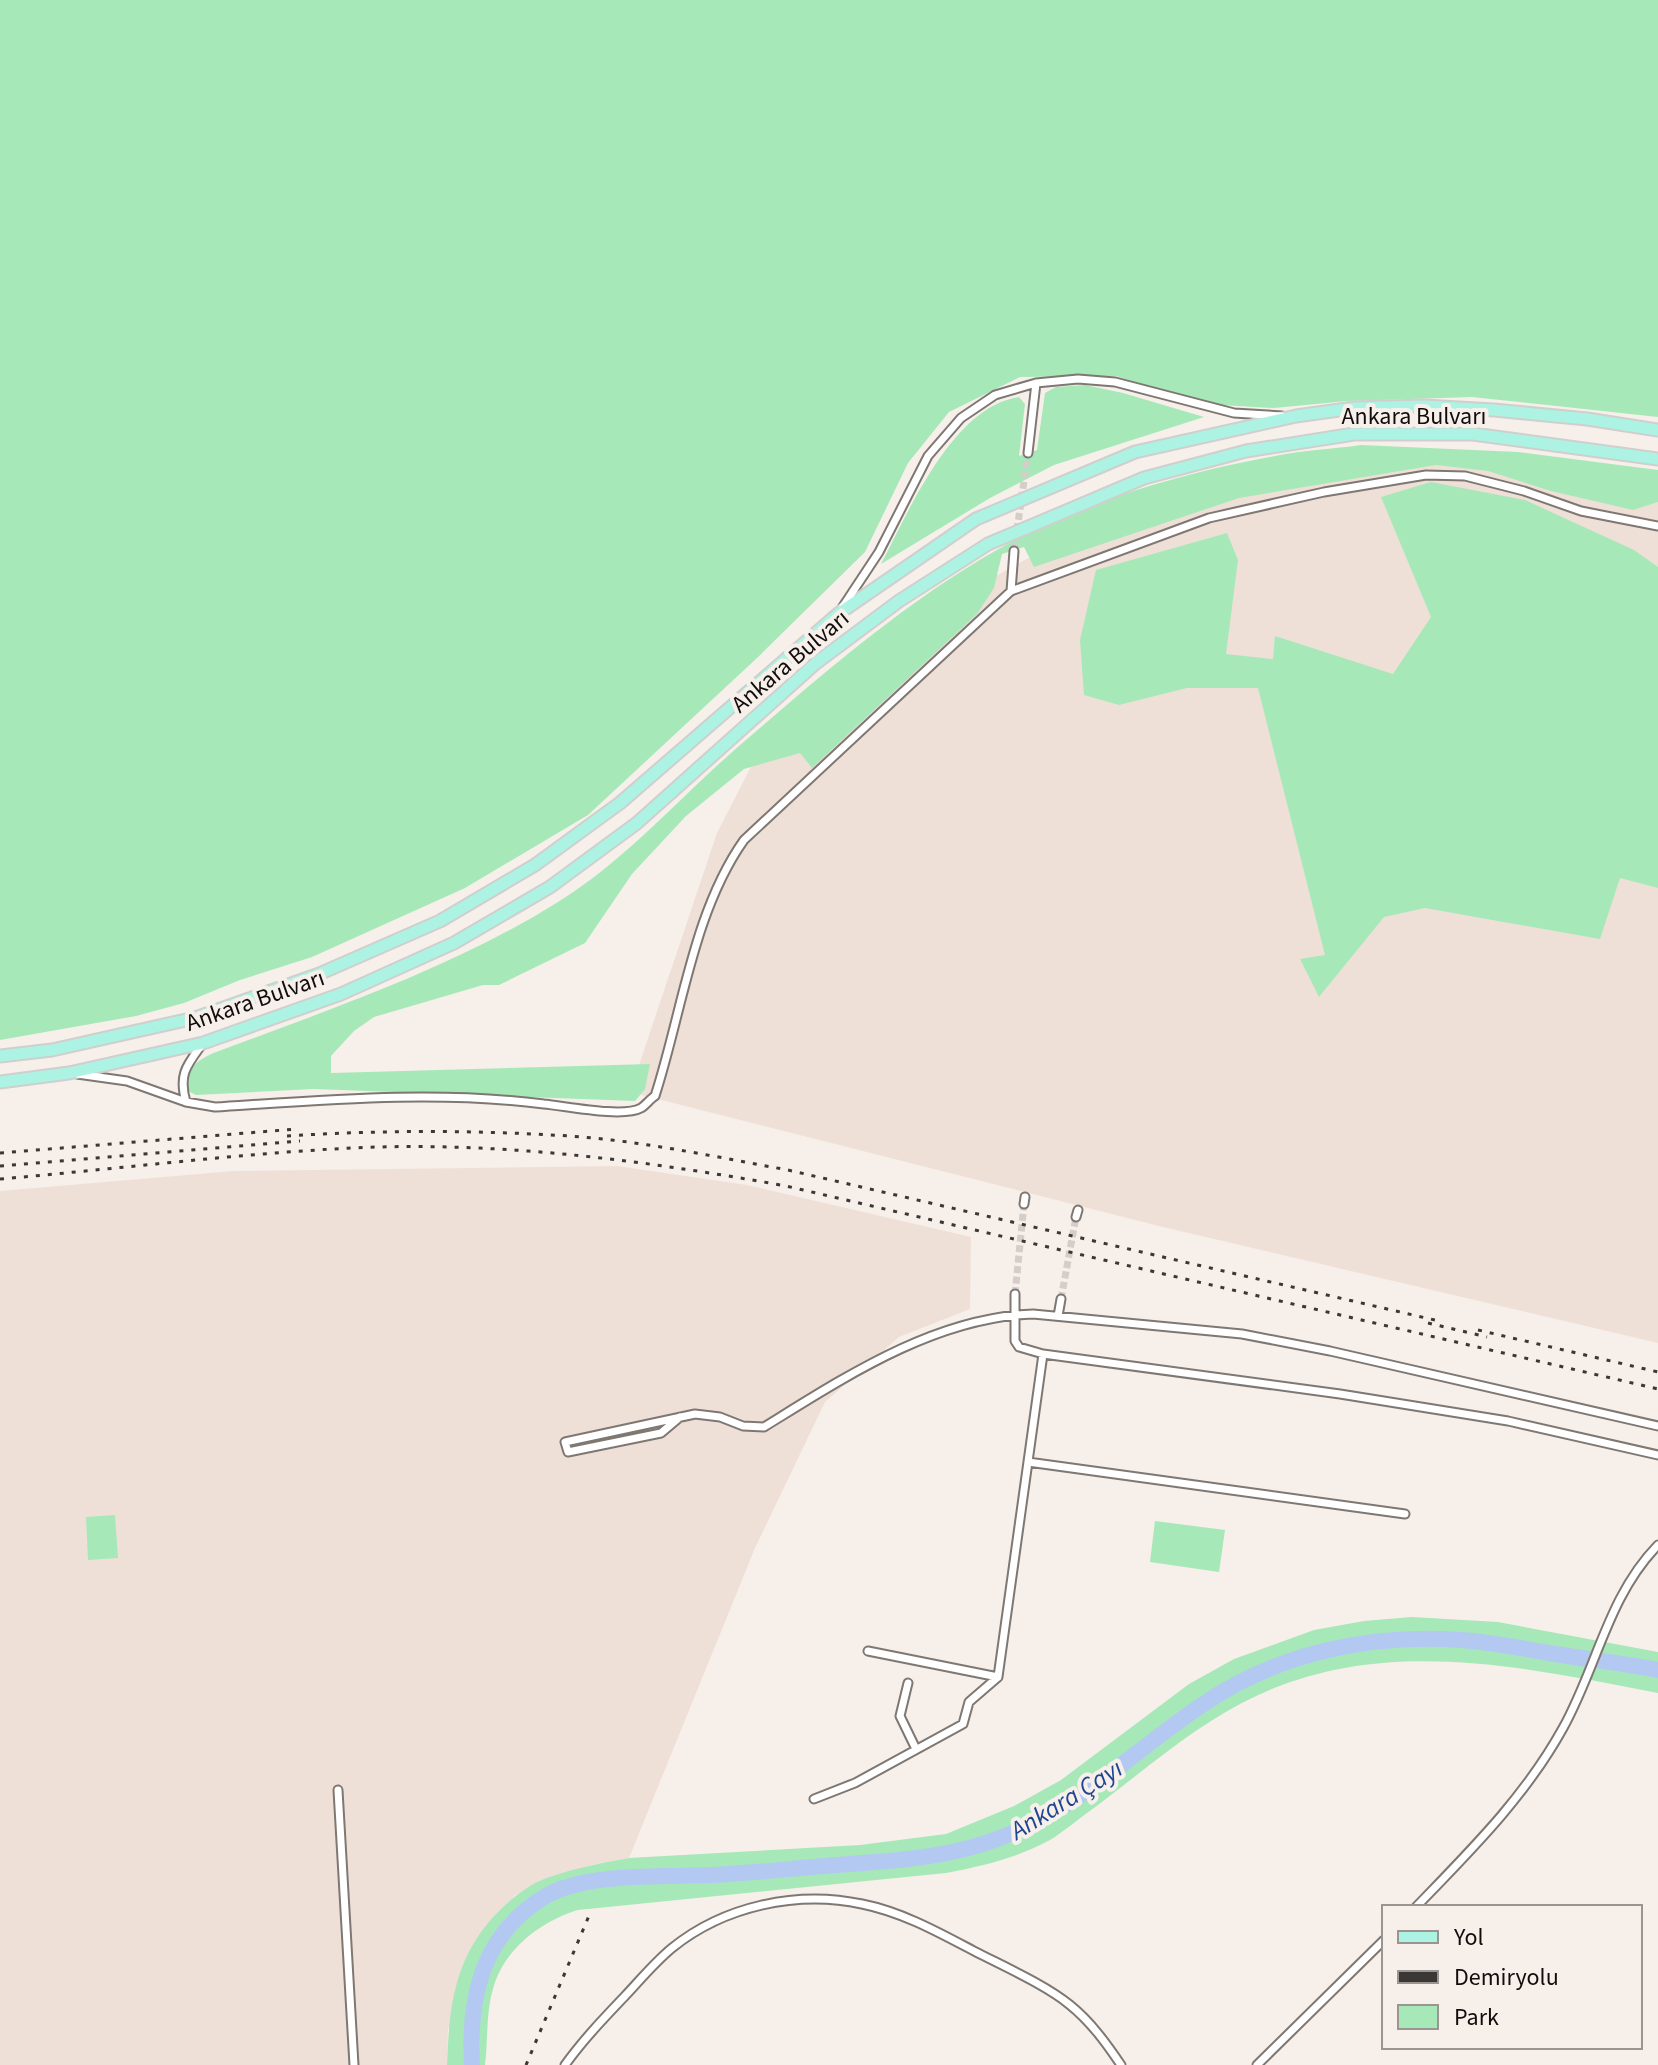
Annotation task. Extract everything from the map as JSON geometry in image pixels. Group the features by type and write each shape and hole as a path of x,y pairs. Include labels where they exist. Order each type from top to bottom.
{"main road":[{"name":"Ankara Bulvarı","path":"0,1056 52,1050 195,1018 319,974 440,921 535,865 620,803 838,614 976,519 1135,452 1296,416 1354,408 1424,406 1587,419 1658,430"},
{"name":"Ankara Bulvarı","path":"0,1082 69,1073 203,1043 341,994 454,943 550,887 637,823 816,663 899,601 988,544 1144,478 1246,451 1354,434 1473,434 1658,459"}],"street":[{"path":"838,614 873,561 928,456 961,418 995,395 1036,383 1078,379 1115,382 1234,413 1296,416"},
{"path":"1028,453 1036,383"},
{"path":"69,1073 127,1081 186,1102 215,1107 372,1098 455,1097 608,1112 638,1109 655,1096 715,892 729,861 744,840 1011,591 1209,518 1324,492 1426,475 1465,476 1524,491 1581,511 1658,526"},
{"path":"1011,591 1014,551"},
{"path":"186,1102 181,1083 187,1066 203,1043"},
{"path":"1015,1294 1015,1341 1019,1347 1043,1354 1340,1394 1508,1421 1658,1455"},
{"path":"1058,1316 1061,1299"},
{"path":"680,1417 661,1433 568,1452 565,1442 680,1417 695,1414 720,1417 743,1426 764,1427 874,1360 917,1341 1014,1315 1058,1316 1242,1334 1330,1351 1658,1426"},
{"path":"814,1799 855,1783 963,1724 969,1702 998,1677 1043,1354"},
{"path":"1028,1462 1405,1514"},
{"path":"1418,1905 1500,1820 1564,1727 1615,1604 1628,1581 1658,1545"},
{"path":"868,1651 998,1677"},
{"path":"908,1683 900,1716 916,1749"},
{"path":"338,1790 354,2065"},
{"path":"565,2065 584,2039 649,1971 672,1948 700,1929 750,1908 814,1899 860,1903 883,1909 915,1921 995,1962 1068,2003 1102,2038 1121,2065"},
{"path":"1257,2065 1382,1942"}],"shaded area":[{"path":"1421,452 1658,484 1658,1343 1163,1227 630,1092 717,833 754,761 934,610 1110,513"},
{"path":"617,1166 747,1185 971,1237 970,1309 899,1337 825,1402 755,1548 629,1858 542,1880 514,1896 448,2029 447,2065 0,2065 0,1191 234,1171"}],"green space":[{"path":"0,0 1658,0 1658,417 1472,397 1347,401 1274,408 1221,405 1181,397 1116,376 1020,377 949,412 908,463 865,552 757,658 588,815 465,888 312,957 240,980 184,1003 136,1016 0,1040"},
{"path":"1085,385 1204,417 1054,465 990,498 881,564 936,464 974,419 995,405 1019,397 1025,404 1019,456 1037,450 1045,393 1056,387"},
{"path":"1361,445 1518,452 1658,470 1658,502 1633,510 1551,491 1488,471 1436,465 1239,498 1034,567 1024,547 1002,554 994,588 977,614 812,768 800,753 744,769 686,816 632,874 585,943 499,985 483,985 374,1017 354,1031 331,1056 331,1073 650,1064 645,1089 635,1101 313,1089 196,1095 186,1090 187,1077 192,1068 211,1054 432,968 558,902 607,867 739,746 877,631 950,579 1028,533 1086,508 1181,477 1286,454"},
{"path":"1431,482 1525,500 1634,550 1658,567 1658,888 1620,878 1600,939 1425,908 1384,917 1319,997 1300,959 1325,955 1258,688 1187,688 1119,705 1084,695 1080,640 1096,570 1227,533 1238,560 1226,654 1273,659 1275,636 1393,674 1431,617 1381,497"},
{"path":"115,1515 118,1558 88,1560 86,1517"},
{"path":"1155,1521 1225,1530 1219,1572 1150,1562"},
{"path":"1412,1617 1498,1622 1658,1652 1658,1693 1486,1664 1430,1661 1374,1664 1319,1674 1264,1692 1211,1721 1056,1836 1012,1857 946,1873 578,1910 564,1915 525,1939 498,1975 489,2007 485,2065 447,2065 453,2002 464,1963 484,1928 499,1911 538,1882 575,1869 629,1858 860,1845 946,1834 1014,1806 1061,1780 1189,1684 1234,1659 1314,1630"}],"waterway":[{"name":"Ankara Çayı","path":"472,2065 471,2040 477,1992 493,1949 523,1912 561,1889 625,1877 728,1874 909,1859 990,1842 1054,1812 1228,1689 1291,1661 1358,1644 1427,1639 1472,1641 1658,1670"}],"tunnel":[{"path":"1014,551 1028,453"},
{"path":"1015,1294 1024,1204"},
{"path":"1061,1299 1076,1217"}],"railway":[{"path":"0,1153 296,1129"},
{"path":"287,1136 393,1132 498,1133 597,1138 652,1146 788,1170 1439,1321"},
{"path":"0,1166 300,1141"},
{"path":"0,1179 351,1148 460,1147 624,1161 786,1186 1658,1389"},
{"path":"1428,1323 1487,1337"},
{"path":"1478,1330 1658,1372"},
{"path":"526,2065 591,1911"}]}
